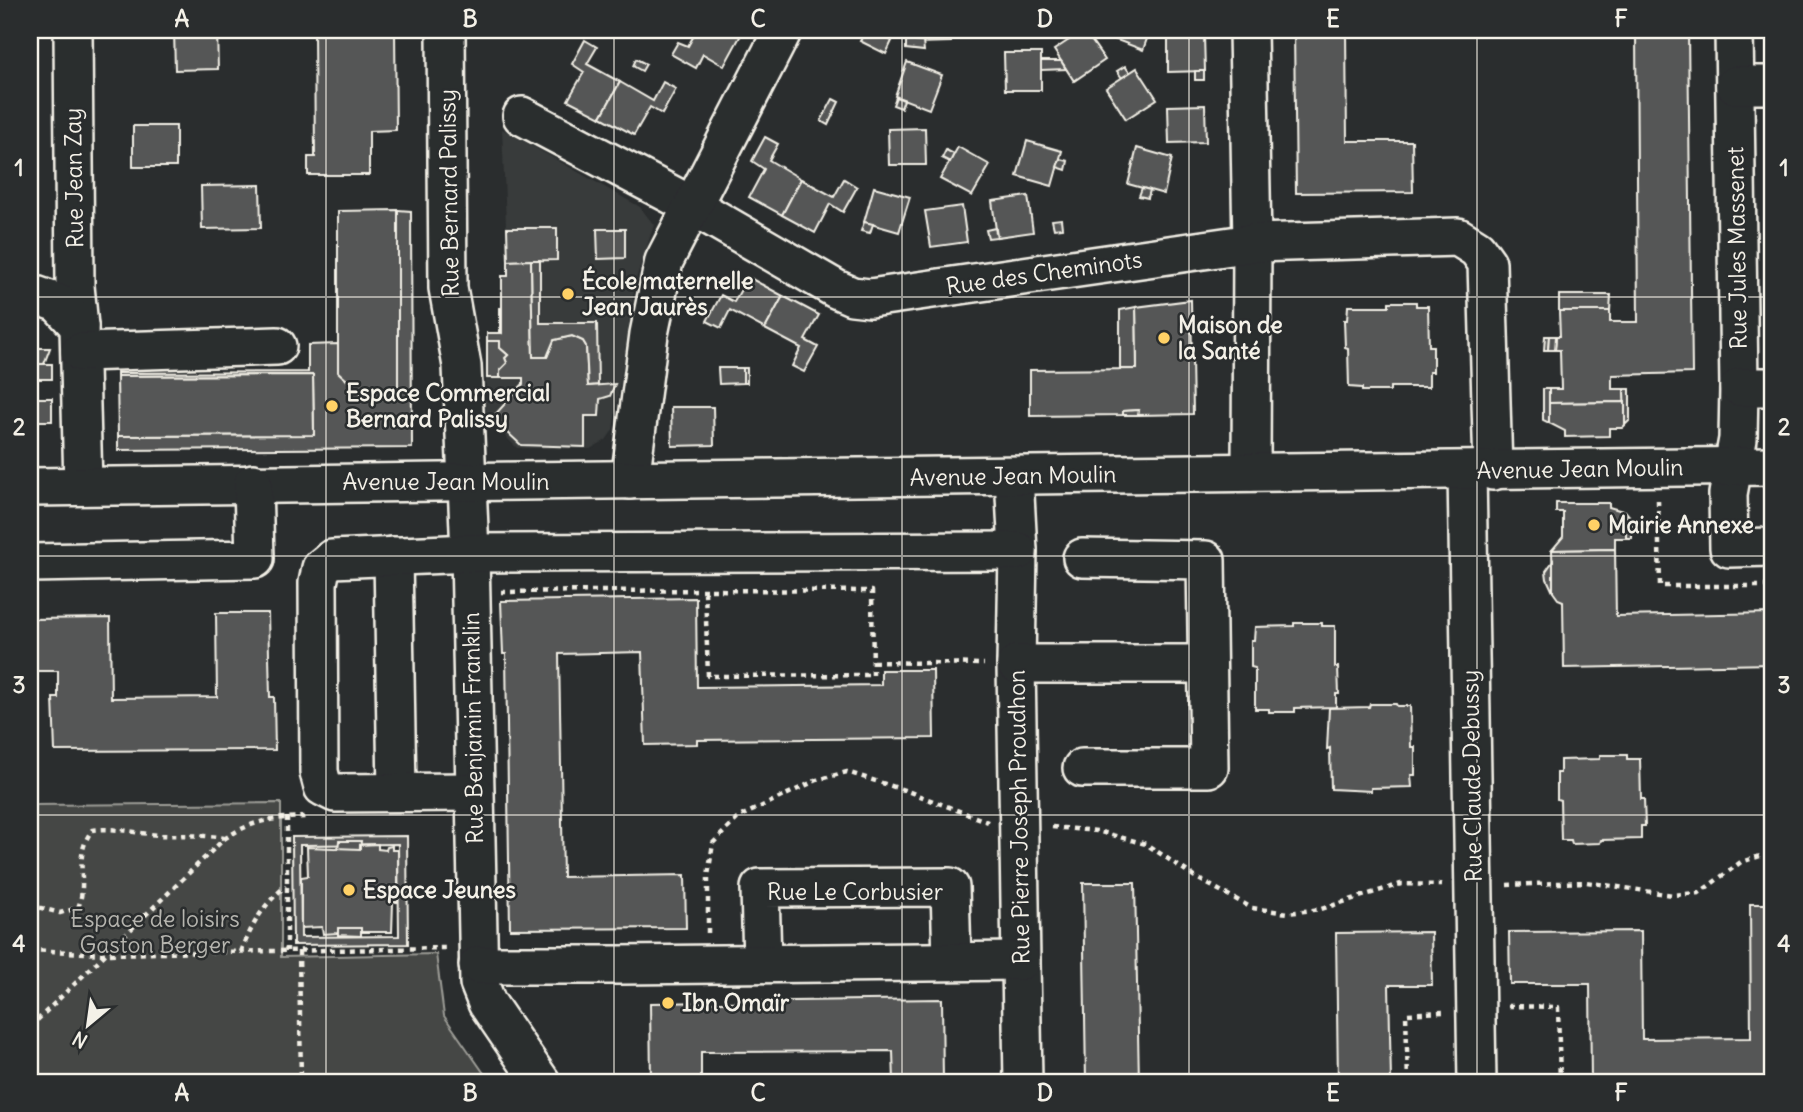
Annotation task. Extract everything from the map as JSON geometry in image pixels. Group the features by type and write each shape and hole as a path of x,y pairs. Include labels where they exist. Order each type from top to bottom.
{"street":[{"name":"Rue Jean Zay","path":"73,30 64,312 83,486"},
{"name":"Rue Bernard Palissy","path":"446,30 448,288 461,366 466,481"},
{"path":"630,480 649,334 664,261 783,30"},
{"path":"1248,30 1252,243 1251,472"},
{"name":"Rue Jules Massenet","path":"1734,30 1735,85 1756,387 1738,439 1728,494 1729,548 1773,547"},
{"path":"1735,85 1773,85"},
{"name":"Rue des Cheminots","path":"522,116 691,205 852,296 870,298 1252,243"},
{"path":"1252,243 1458,237 1477,249 1487,263 1480,471"},
{"path":"64,312 278,346"},
{"name":"Avenue Jean Moulin","path":"30,487 1773,466"},
{"name":"Rue Claude Debussy","path":"1477,1082 1474,886 1480,471"},
{"name":"Rue Pierre Joseph Proudhon","path":"1014,476 1018,551 1003,664 1019,829 1023,1082"},
{"name":"Rue Benjamin Franklin","path":"466,481 470,553 479,983 487,1003 541,1082"},
{"path":"30,563 256,559 253,483"},
{"path":"474,792 335,793 323,787 319,772 318,583 321,568 332,559 470,553 1018,551"},
{"path":"393,556 397,792"},
{"path":"1082,558 1206,560 1209,768 1082,768"},
{"path":"1003,664 1207,664"},
{"name":"Rue Le Corbusier","path":"762,962 760,888 950,887 952,961"},
{"path":"478,965 1021,961"}],"path":[{"path":"1658,494 1660,586 1773,586"},
{"path":"471,592 705,590 872,592 873,675 708,676 705,590"},
{"path":"873,662 1003,664"},
{"path":"708,937 708,876 713,843 740,817 817,780 847,772 906,791 980,821 1019,829 1058,827 1097,831 1146,844 1195,877 1252,908 1288,913 1321,909 1401,884 1474,886 1586,882 1672,895 1699,893 1741,862 1773,852"},
{"path":"30,1027 224,839 246,825 275,817 313,817"},
{"path":"287,817 287,951"},
{"path":"30,905 60,913 78,908 83,894 80,853 92,830 112,828 139,833 202,834 224,839"},
{"path":"241,952 253,922 270,899 287,886"},
{"path":"30,950 105,954 446,948"},
{"path":"299,951 301,1082"},
{"path":"1503,1006 1558,1007 1560,1082"},
{"path":"1408,1082 1406,1014 1456,1011"}],"shaded area":[{"name":"École maternelle Jean Jaurès","path":"502,129 640,207 654,225 636,279 613,430 606,440 590,449 517,448 485,416 487,333 500,332 502,276 508,275"}],"green space":[{"name":"Espace de loisirs Gaston Berger","path":"281,803 281,957 436,954 444,1016 490,1082 30,1082 30,805"}],"building":[{"path":"174,30 217,30 218,69 175,70"},
{"path":"314,30 395,30 396,130 369,131 369,175 308,175 308,157 315,157"},
{"path":"697,30 736,30 742,33 724,66 703,54 696,68 671,54 678,42 688,46"},
{"path":"866,30 884,30 882,35 892,41 886,54 860,41"},
{"path":"914,30 951,30 951,42 915,43"},
{"path":"1084,30 1105,60 1074,81 1054,50"},
{"path":"1112,30 1150,30 1143,50 1109,37"},
{"path":"1294,30 1346,30 1347,141 1412,141 1413,192 1296,193"},
{"path":"1636,30 1688,30 1692,373 1612,375 1612,389 1624,389 1625,402 1549,403 1549,389 1561,389 1560,350 1555,350 1556,336 1560,336 1559,311 1610,311 1610,322 1638,322"},
{"path":"1168,35 1204,35 1205,71 1168,72"},
{"path":"585,40 597,47 587,64 620,82 601,117 568,100 584,72 572,64"},
{"path":"906,40 923,42 924,51 906,49"},
{"path":"1004,53 1041,53 1041,90 1005,90"},
{"path":"636,59 646,64 642,71 633,66"},
{"path":"1041,61 1061,61 1066,69 1041,70"},
{"path":"907,62 942,75 929,109 895,96"},
{"path":"1125,66 1130,73 1122,78 1117,71"},
{"path":"1137,68 1157,99 1126,119 1106,88"},
{"path":"1195,71 1204,71 1204,80 1195,80"},
{"path":"620,82 653,101 663,82 676,89 662,114 650,107 634,135 601,117"},
{"path":"896,97 904,100 901,108 893,105"},
{"path":"833,99 839,102 828,125 821,121"},
{"path":"1205,105 1206,142 1169,143 1168,106"},
{"path":"133,126 176,126 176,167 133,167"},
{"path":"925,128 926,165 889,165 888,129"},
{"path":"765,137 778,144 769,160 801,179 782,215 749,197 764,169 752,161"},
{"path":"1027,141 1062,151 1052,186 1017,176"},
{"path":"958,147 990,165 972,196 940,179"},
{"path":"1137,148 1172,158 1164,194 1128,184"},
{"path":"946,150 954,154 950,162 942,158"},
{"path":"1060,159 1068,161 1066,170 1057,167"},
{"path":"801,179 834,197 844,179 857,187 843,212 830,204 815,233 782,215"},
{"path":"260,185 261,228 202,229 201,186"},
{"path":"874,187 910,197 899,232 864,222"},
{"path":"1142,188 1150,190 1148,198 1139,196"},
{"path":"1028,196 1033,232 997,237 992,201"},
{"path":"962,206 967,242 931,247 925,211"},
{"path":"398,210 398,399 366,398 338,372 338,211"},
{"path":"398,210 411,211 412,448 118,450 118,436 314,435 313,375 117,376 117,373 308,372 308,345 338,344 338,372 366,398 398,399"},
{"path":"1061,219 1062,228 1054,229 1052,220"},
{"path":"864,222 873,224 870,233 861,231"},
{"path":"507,228 557,228 557,260 508,261"},
{"path":"995,228 997,237 988,238 986,230"},
{"path":"597,229 625,229 625,258 598,259"},
{"path":"531,260 533,357 547,357 554,340 572,336 583,341 586,346 588,386 615,384 610,396 600,399 599,416 585,416 585,447 521,445 492,418 523,384 523,378 500,378 500,370 507,363 505,358 508,355 500,348 500,341 487,341 487,333 502,333 502,276 508,276 508,261"},
{"path":"531,260 540,260 540,323 597,323 598,385 588,386 586,346 583,341 572,336 554,340 547,357 533,357"},
{"path":"748,277 783,296 765,329 730,310 721,328 707,321 721,295 734,302"},
{"path":"1559,295 1611,295 1610,311 1559,311"},
{"path":"783,296 819,315 805,340 818,347 804,372 792,366 801,348 765,329"},
{"name":"Maison de la Santé","path":"1191,300 1193,414 1138,415 1139,410 1123,411 1123,415 1030,416 1030,370 1137,369 1136,307"},
{"path":"1389,302 1416,302 1416,306 1428,306 1429,346 1433,346 1433,372 1429,372 1429,387 1390,387 1390,391 1362,391 1362,388 1349,387 1344,320 1347,320 1348,306 1389,306"},
{"path":"1136,307 1137,369 1120,369 1120,310"},
{"path":"502,308 502,333 500,332"},
{"path":"1545,336 1549,336 1548,350 1544,350"},
{"path":"1549,336 1556,336 1555,350 1548,350"},
{"path":"487,341 500,341 500,348 508,355 505,358 507,363 500,370 500,378 487,378"},
{"path":"30,348 50,348 44,364 30,364"},
{"path":"30,364 52,364 52,379 30,379"},
{"path":"718,368 743,368 743,383 719,384"},
{"path":"743,368 747,368 747,383 743,383"},
{"path":"313,375 314,435 118,436 117,376"},
{"path":"1543,389 1549,389 1549,423 1543,420"},
{"path":"1624,389 1630,389 1630,420 1625,425"},
{"path":"30,398 52,398 52,421 30,421"},
{"path":"1625,402 1625,425 1622,428 1609,428 1609,436 1565,437 1565,431 1549,423 1549,403"},
{"path":"671,407 713,407 714,445 672,446"},
{"path":"1139,410 1138,415 1123,415 1123,411"},
{"name":"Mairie Annexe","path":"1556,503 1609,503 1609,507 1626,512 1626,538 1615,538 1615,549 1552,550 1563,537 1563,512 1556,512"},
{"path":"1626,512 1632,519 1632,538 1626,538"},
{"path":"1615,549 1616,616 1773,613 1773,664 1564,668 1563,601 1553,592 1552,550"},
{"path":"1553,561 1553,592 1546,571"},
{"path":"696,598 697,687 881,685 881,670 933,670 934,738 697,740 697,744 645,745 642,652 559,654 563,877 685,875 686,928 510,929 506,654 503,654 501,601"},
{"path":"216,613 268,613 270,697 274,697 275,750 55,751 53,698 58,698 58,671 30,671 30,619 110,618 111,698 217,697"},
{"path":"1294,623 1335,626 1335,667 1338,667 1339,694 1336,694 1336,707 1295,708 1295,712 1255,709 1255,668 1251,667 1251,640 1254,640 1255,627 1294,626"},
{"path":"1370,704 1410,706 1411,747 1415,747 1412,787 1371,788 1371,791 1331,789 1330,748 1327,749 1329,708 1369,707"},
{"path":"1600,755 1627,755 1627,759 1640,759 1645,826 1641,826 1641,839 1572,844 1571,840 1561,840 1560,800 1557,799 1560,760 1600,759"},
{"path":"407,836 408,944 293,945 292,837","holes":["398,844 399,936 301,937 300,845"]},
{"path":"339,841 361,841 360,849 338,849"},
{"name":"Espace Jeunes","path":"378,844 378,849 386,850 392,846 392,850 398,850 398,902 393,902 392,932 361,932 361,928 338,928 338,933 323,934 322,927 301,928 301,877 308,876 307,847 360,849 360,845"},
{"path":"1083,883 1135,883 1139,1082 1086,1082"},
{"path":"1750,904 1773,904 1773,1082 1591,1082 1590,984 1510,984 1509,932 1641,931 1642,1039 1751,1038"},
{"path":"338,928 361,928 361,936 338,935"},
{"path":"1431,932 1432,985 1389,985 1391,1082 1338,1082 1336,933"},
{"path":"942,999 943,1082 894,1082 893,1051 701,1052 701,1082 651,1082 650,1003"}],"place":[{"name":"École maternelle Jean Jaurès","path":"568,294"},
{"name":"Maison de la Santé","path":"1164,338"},
{"name":"Espace Commercial Bernard Palissy","path":"332,406"},
{"name":"Mairie Annexe","path":"1594,525"},
{"name":"Espace Jeunes","path":"349,890"},
{"name":"Ibn Omaïr","path":"668,1003"}]}
